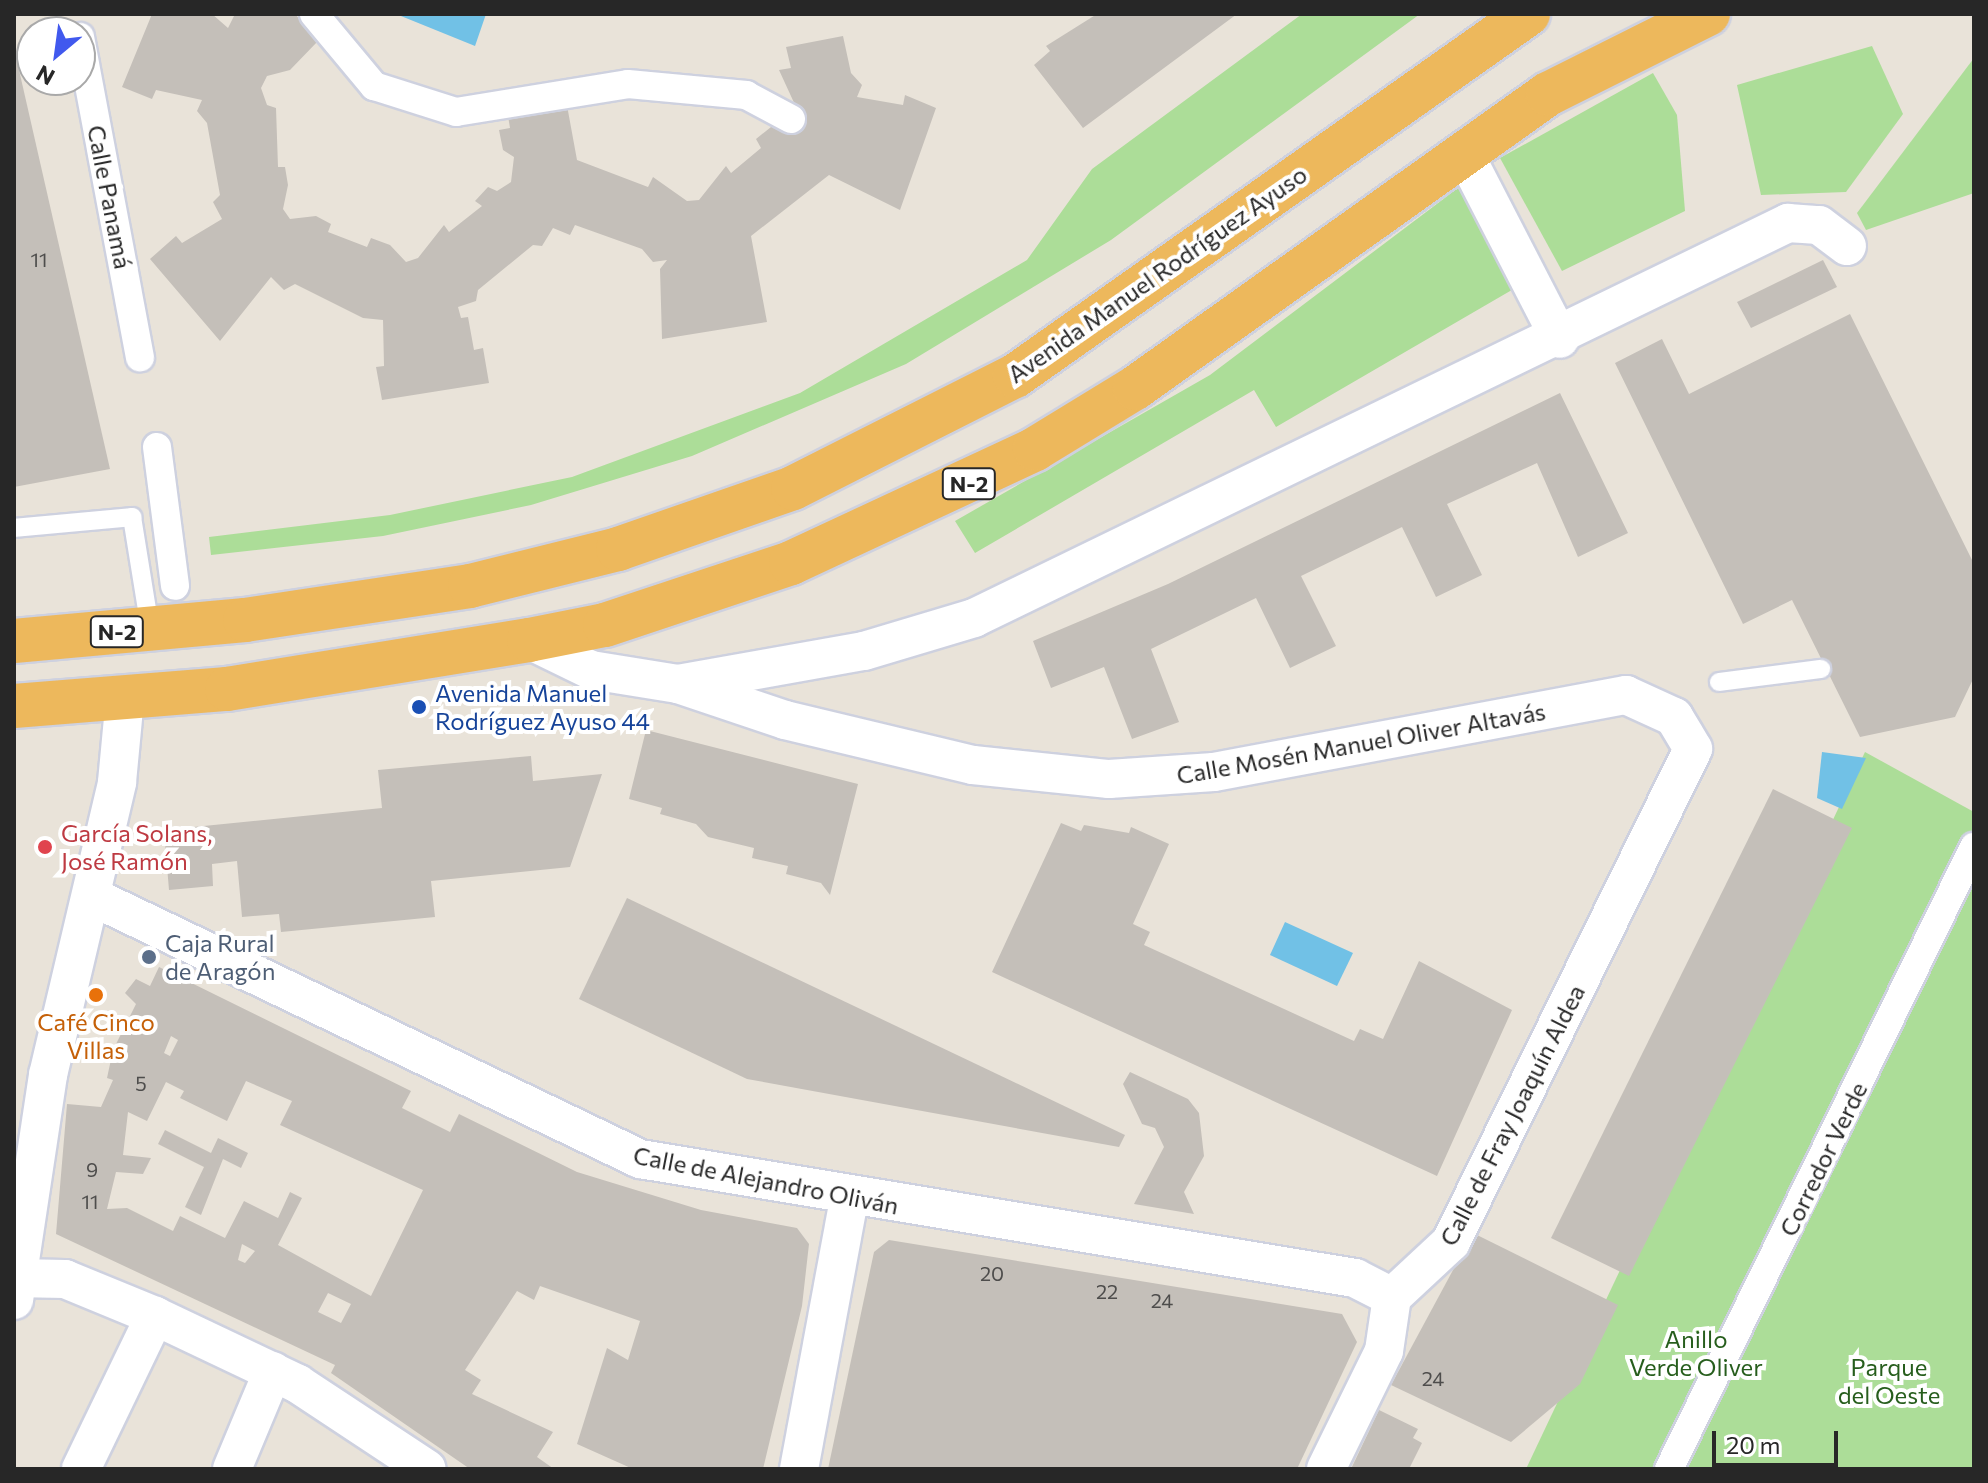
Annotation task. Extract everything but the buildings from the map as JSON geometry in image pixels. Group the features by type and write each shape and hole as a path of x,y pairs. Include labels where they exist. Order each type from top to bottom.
{"highway":[{"name":"Avenida Manuel Rodríguez Ayuso","path":"14,641 150,628 470,586 618,549 866,456 1092,325 1528,14"},
{"name":"N-2","path":"14,706 227,689 529,640 708,595 958,489 1135,388 1548,94 1708,14"},
{"path":"76,636 104,662 125,697"}],"street":[{"path":"314,14 374,86 456,112 628,84 746,95 791,119"},
{"name":"Calle Panamá","path":"92,96 140,357"},
{"path":"1464,153 1560,339"},
{"path":"529,640 591,670 678,684 864,651 974,618 1560,339 1788,223 1819,225 1847,246"},
{"path":"157,447 175,586"},
{"name":"Calle Mosén Manuel Oliver Altavás","path":"678,684 858,739 1040,775 1214,772 1626,695 1660,706 1693,749"},
{"path":"125,697 117,782 93,897 48,1075 16,1286 65,1279 155,1316 273,1371 427,1469"},
{"name":"Calle de Fray Joaquín Aldea","path":"1392,1297 1451,1242 1693,749"},
{"name":"Corredor Verde","path":"1669,1469 1974,847"},
{"name":"Calle de Alejandro Oliván","path":"93,897 640,1159 849,1199 1355,1278 1392,1297"},
{"path":"799,1469 849,1199"},
{"path":"1326,1469 1384,1351 1392,1297"},
{"path":"81,1469 155,1316"},
{"path":"232,1469 273,1371"}],"lane":[{"path":"14,528 132,517 150,628"},
{"path":"1719,682 1821,669"}],"green space":[{"path":"1302,14 1420,14 1111,240 906,364 692,456 531,505 383,536 211,555 209,537 390,515 572,477 800,393 1027,260 1092,169"},
{"path":"1872,46 1903,114 1846,192 1761,195 1737,85"},
{"path":"1974,58 1974,193 1866,230 1857,213"},
{"path":"1653,73 1677,115 1685,211 1562,271 1500,158"},
{"path":"1462,185 1517,287 1276,427 1254,390 975,553 955,521 1210,375"},
{"name":"Anillo Verde Oliver","path":"1865,752 1974,812 1974,1469 1526,1469"}],"water":[{"path":"396,14 486,14 475,46"},
{"path":"1822,752 1866,758 1842,809 1817,798"},
{"path":"1285,922 1353,953 1337,986 1270,955"}],"place":[{"name":"Avenida Manuel Rodríguez Ayuso 44","path":"419,707"},
{"name":"García Solans, José Ramón","path":"45,847"},
{"name":"Caja Rural de Aragón","path":"149,957"},
{"name":"Café Cinco Villas","path":"96,995"}],"park label":[{"name":"Parque del Oeste","path":"1889,1381"}]}
